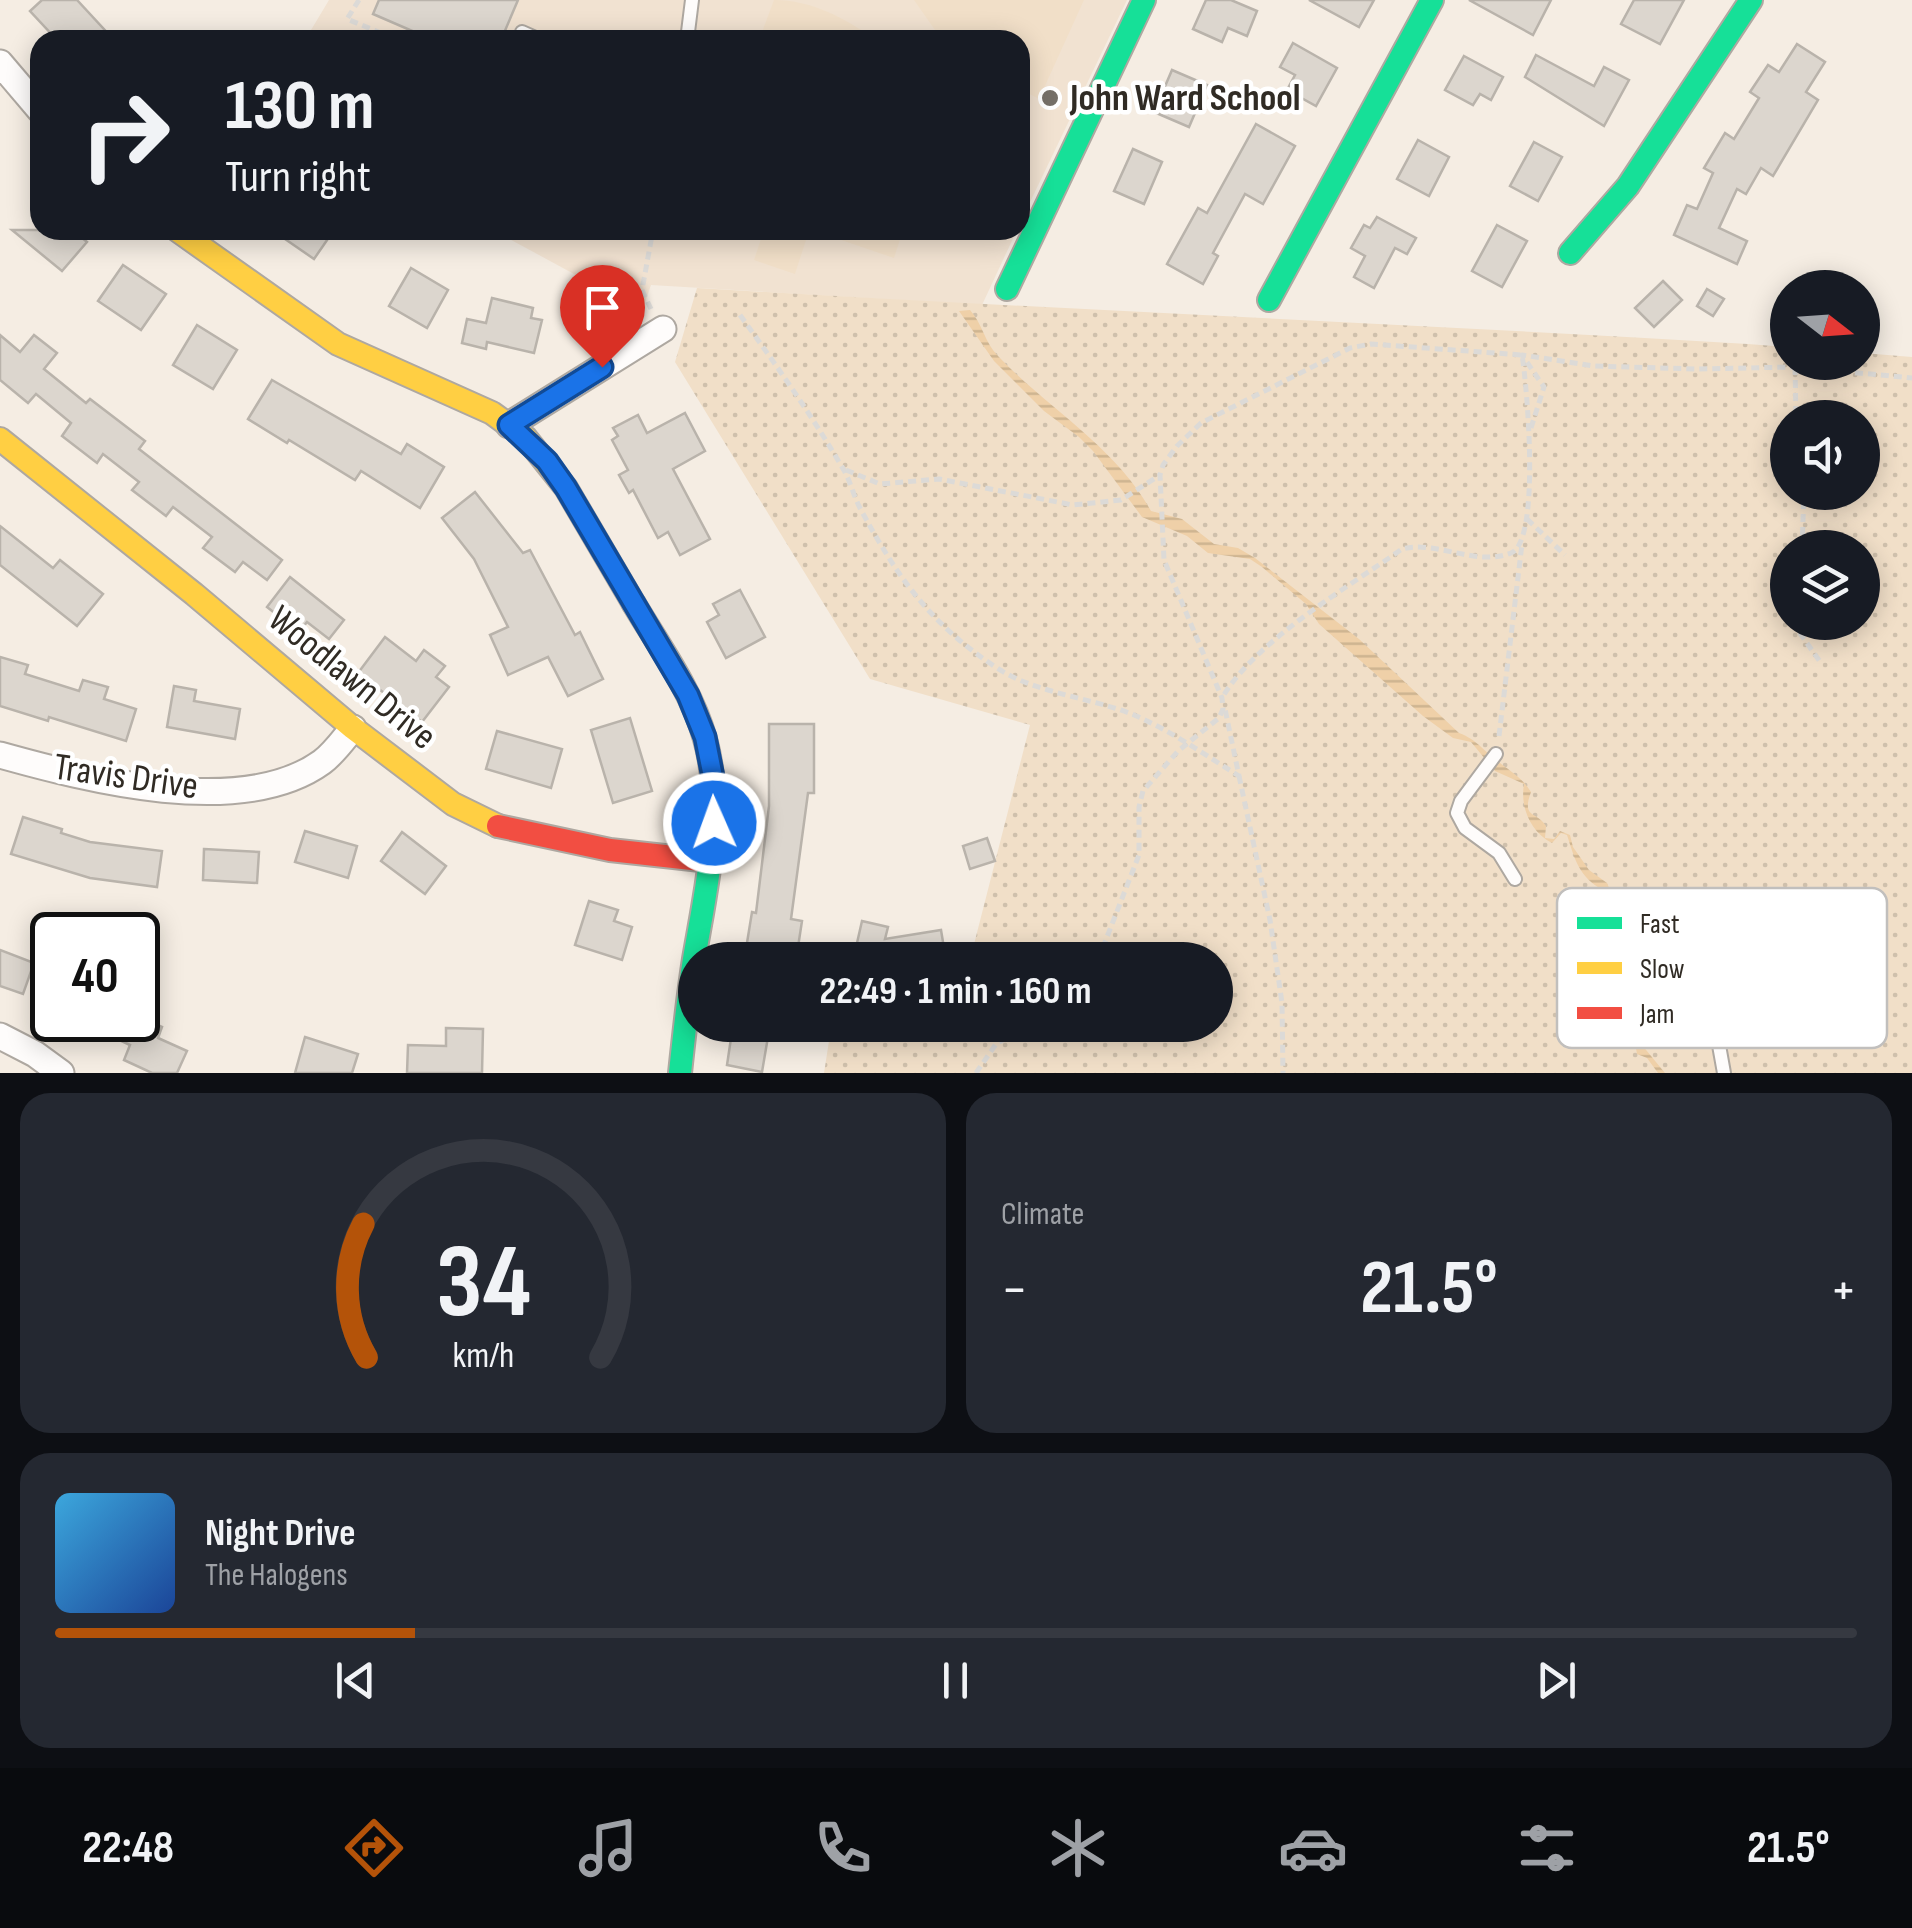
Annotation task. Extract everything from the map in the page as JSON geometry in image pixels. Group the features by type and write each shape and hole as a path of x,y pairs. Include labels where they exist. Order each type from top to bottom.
{"street":[{"path":"1030,238 1144,0"},
{"path":"1269,300 1432,0"},
{"path":"1570,253 1628,186 1751,0"},
{"path":"0,63 30,98"},
{"path":"191,240 338,344 471,402 509,425 547,461 566,488 688,695 705,737 714,782 710,860 680,1073"},
{"path":"1006,288 1029,240"},
{"path":"509,425 663,329"},
{"name":"Woodlawn Drive","path":"0,439 353,728 452,804 486,822 521,833 610,850 710,860"},
{"name":"Travis Drive","path":"0,755 103,782 167,791 224,790 266,784 312,768 325,760 353,728"},
{"path":"0,1036 61,1073"}],"lane":[{"path":"688,30 692,0"},
{"path":"1496,754 1461,801 1457,814 1465,828 1499,854 1515,879"},
{"path":"1720,1048 1724,1073"}],"path":[{"path":"359,0 347,19 374,30"},
{"path":"652,240 642,290 663,329"},
{"path":"740,315 796,392 844,469 860,507 908,590 945,629 1000,670 1130,713 1239,776"},
{"path":"1283,1073 1282,1002 1270,920 1223,701 1170,577 1162,532 1160,475 1169,456 1202,422 1350,348 1371,344 1522,355 1594,366 1694,370 1770,368"},
{"path":"1496,754 1524,536 1530,430 1522,355"},
{"path":"1522,355 1544,387 1530,430"},
{"path":"1880,375 1912,378"},
{"path":"844,469 880,484 938,479 1066,505 1126,498 1160,475"},
{"path":"1525,518 1565,554"},
{"path":"1105,942 1140,856 1139,807 1144,791 1150,780 1219,718 1236,676 1300,622 1408,547 1508,555 1517,549 1524,536"},
{"path":"1805,640 1821,663"},
{"path":"976,1073 999,1042"}],"shaded area":[{"name":"John Ward School","path":"329,0 1127,0 1030,202 1030,30 311,30"},
{"path":"774,0 801,3 861,30 763,30"},
{"path":"914,0 1084,0 1039,99 1030,94 1030,30 935,30"},
{"path":"511,240 1012,240 982,305 651,285 642,311"},
{"path":"761,240 806,240 795,274 754,260"},
{"path":"841,240 900,240 894,258"},
{"path":"697,288 1770,346 1770,380 1880,380 1880,354 1912,357 1912,1073 824,1073 829,1042 1233,1042 1233,942 975,942 1030,725 870,679 675,362"},
{"path":"970,310 998,356 1100,447 1151,511 1182,519 1214,544 1238,548 1255,558 1359,639 1459,733 1476,743 1524,783 1531,792 1529,811 1546,826 1545,838 1554,839 1560,831 1570,835 1573,847 1589,870 1609,888 1600,888 1583,873 1567,835 1561,833 1552,843 1544,838 1532,826 1525,810 1524,784 1495,771 1471,742 1453,738 1423,716 1319,624 1306,604 1262,567 1250,559 1208,553 1187,536 1142,517 1093,451 1044,411 994,361 959,311"},
{"path":"1636,1048 1644,1048 1665,1073 1658,1073 1647,1058 1637,1054"}],"building":[{"path":"42,0 77,0 105,30 48,30 30,11"},
{"path":"379,0 518,0 505,30 410,30 373,14"},
{"path":"1206,0 1231,0 1257,11 1247,36 1228,28 1222,42 1193,29"},
{"path":"1309,0 1374,0 1359,27"},
{"path":"1469,0 1551,0 1533,35"},
{"path":"1634,0 1684,0 1660,44 1621,24"},
{"path":"1293,43 1337,68 1316,106 1287,90 1295,75 1280,67"},
{"path":"1797,44 1825,62 1806,92 1818,100 1773,176 1761,168 1746,194 1737,189 1719,228 1747,241 1737,264 1674,235 1687,205 1697,209 1713,173 1704,168 1725,133 1734,139 1759,98 1750,92 1768,65 1779,72"},
{"path":"1536,55 1594,86 1604,67 1629,80 1604,126 1525,77"},
{"path":"1464,56 1503,77 1491,100 1480,94 1473,105 1445,90"},
{"path":"1172,70 1207,85 1189,127 1154,112"},
{"path":"1256,124 1295,146 1263,204 1245,194 1213,253 1218,256 1203,284 1167,264 1198,208 1207,213"},
{"path":"1418,140 1449,157 1429,196 1397,179"},
{"path":"1534,142 1562,157 1538,201 1510,186"},
{"path":"1133,149 1162,162 1144,204 1114,191"},
{"path":"1377,217 1416,238 1407,254 1395,248 1374,288 1354,277 1365,256 1351,248 1364,225 1370,228"},
{"path":"1497,225 1527,241 1502,287 1472,271"},
{"path":"12,230 30,230 30,240 85,240 87,242 62,271"},
{"path":"286,240 327,240 314,259"},
{"path":"123,265 166,294 141,330 98,301"},
{"path":"411,268 448,290 427,328 389,306"},
{"path":"1663,281 1682,300 1654,327 1635,308"},
{"path":"1707,289 1724,299 1713,316 1697,306"},
{"path":"492,298 533,308 531,318 542,320 534,353 487,342 486,349 462,343 467,319 486,323"},
{"path":"197,325 237,350 213,389 173,365"},
{"path":"0,335 20,352 34,335 57,353 44,369 86,403 90,399 145,441 139,449 282,560 267,580 243,562 235,572 203,548 212,537 173,507 166,516 132,490 139,482 103,454 97,463 62,436 71,423 36,394 28,403 0,380"},
{"path":"272,380 401,454 407,444 444,467 420,508 361,471 355,480 248,419"},
{"path":"685,413 705,451 673,469 710,539 680,555 668,532 658,538 633,490 629,493 619,475 628,470 612,440 618,436 613,428 638,415 647,433"},
{"path":"475,492 523,553 530,550 575,635 580,632 603,679 568,696 548,657 508,675 490,635 508,627 474,559 442,518"},
{"path":"0,526 53,568 60,560 103,594 77,626 0,565"},
{"path":"290,577 344,620 329,639 307,622 299,632 267,607"},
{"path":"740,590 765,637 726,658 707,622 719,615 713,604"},
{"path":"385,637 416,661 424,650 445,666 436,677 449,687 422,722 358,673"},
{"path":"0,657 28,665 25,674 79,691 83,680 108,687 104,699 136,709 126,741 0,706"},
{"path":"174,686 196,690 194,701 240,709 235,739 167,727"},
{"path":"630,718 652,791 613,803 591,730"},
{"path":"769,724 814,724 814,793 808,793 791,919 802,921 799,942 747,942 752,912 756,913 769,806"},
{"path":"497,731 562,749 551,788 486,769"},
{"path":"23,817 90,842 162,851 157,887 90,878 11,854"},
{"path":"305,831 357,846 348,878 295,862"},
{"path":"402,832 446,866 425,894 381,861"},
{"path":"987,838 995,861 970,869 963,846"},
{"path":"204,849 259,852 257,883 203,880"},
{"path":"589,901 618,910 614,921 632,927 622,960 575,945"},
{"path":"862,921 888,927 885,939 941,930 943,942 857,942"},
{"path":"0,950 30,961 23,994 0,986"},
{"path":"446,1028 483,1029 482,1073 407,1073 408,1045 446,1046"},
{"path":"305,1037 358,1054 352,1073 295,1073"},
{"path":"160,1039 187,1051 177,1073 152,1073 124,1060 130,1045 124,1042 160,1042"},
{"path":"730,1042 767,1042 762,1072 727,1065"}],"traffic: fast":[{"path":"1007,289 1144,0"},
{"path":"1269,300 1432,0"},
{"path":"1570,253 1628,186 1751,0"},
{"path":"634,604 692,704 711,766 711,849 680,1073"}],"traffic: slow":[{"path":"191,240 338,344 492,413 526,438 566,488 634,604"},
{"path":"0,439 353,728 453,804 498,826"}],"traffic: jam":[{"path":"498,826 610,850 710,861"}],"place":[{"name":"John Ward School","path":"1050,98"}],"route":[{"path":"602,367 509,425 547,461 566,488 688,695 705,737 714,782 714,823"}]}
